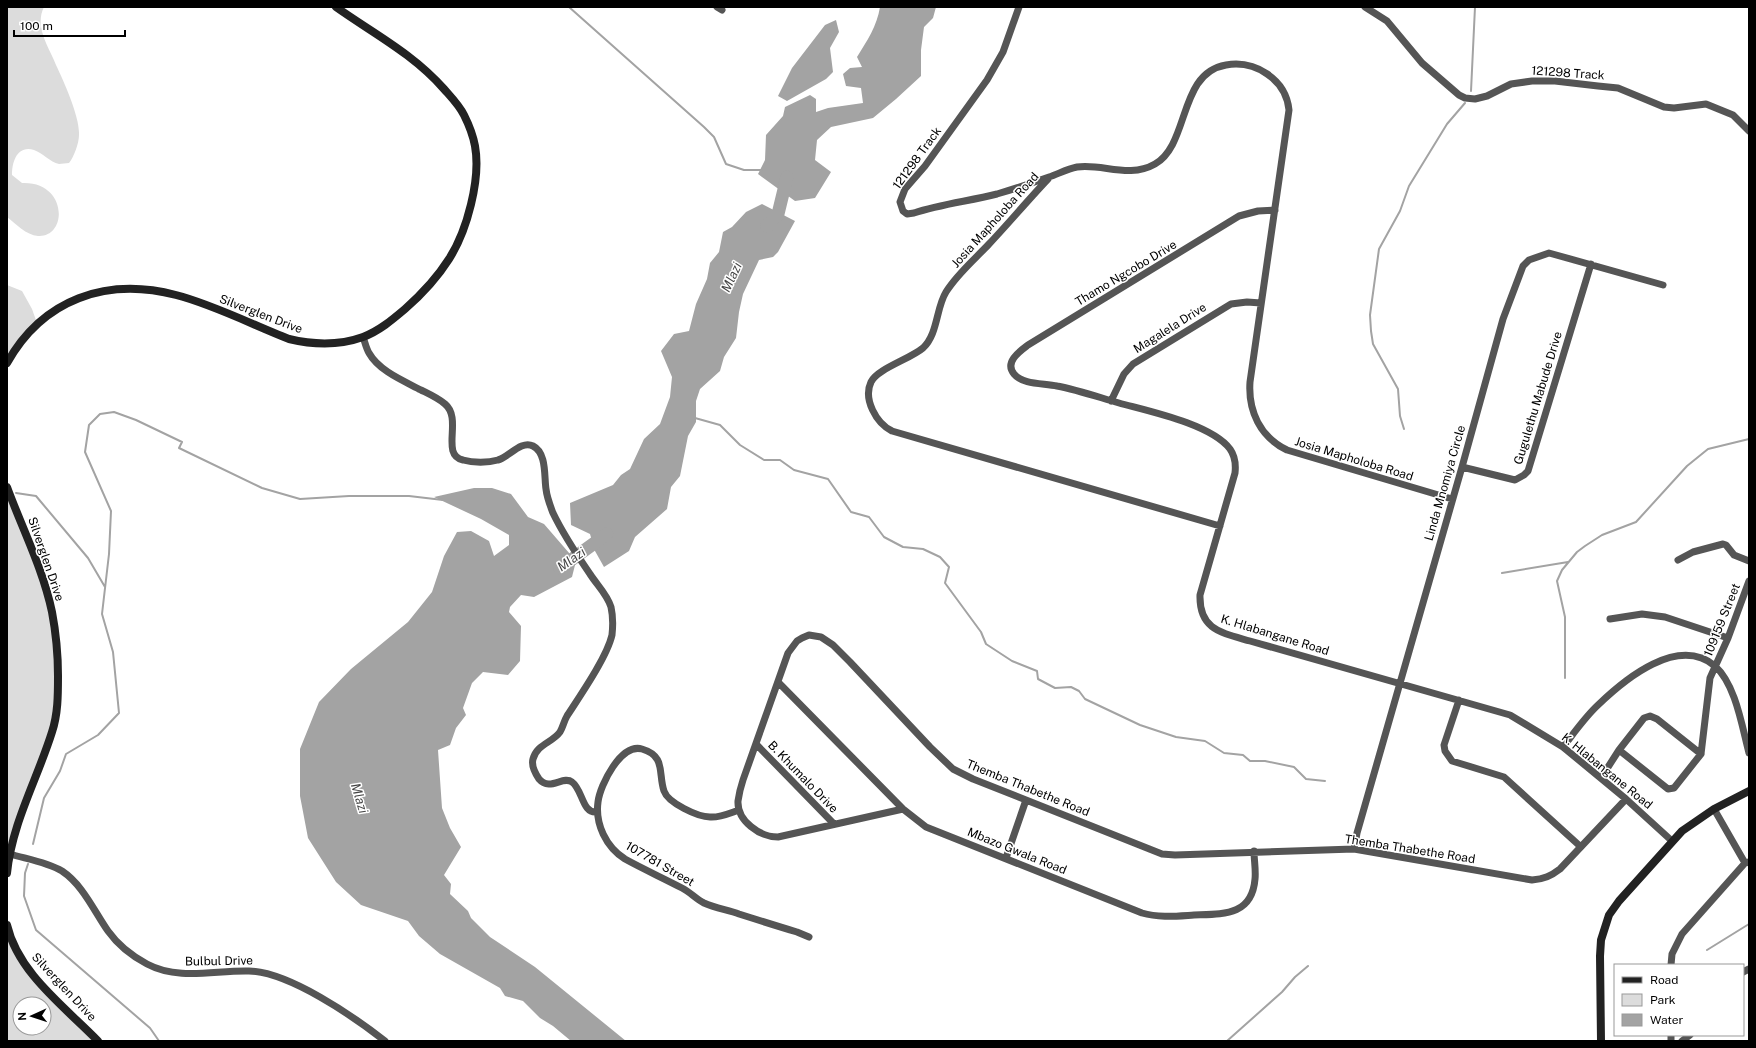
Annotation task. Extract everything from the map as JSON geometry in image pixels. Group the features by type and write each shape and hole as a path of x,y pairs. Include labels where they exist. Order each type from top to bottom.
{"street":[{"name":"Silverglen Drive","path":"7,363 16,348 32,329 57,308 83,296 118,290 148,290 177,295 267,331 303,343 334,343 363,337 389,322 417,298 450,259 463,229 472,195 476,163 475,147 471,132 463,114 453,99 426,70 400,48 336,7"},
{"name":"121298 Track","path":"1019,7 998,62 987,80 929,160 905,189 900,199 900,205 905,214 914,213 996,194 1049,177"},
{"name":"121298 Track","path":"1366,7 1387,21 1422,62 1460,95 1471,100 1487,96 1511,84 1532,81 1555,81 1618,88 1664,107 1674,108 1706,104 1733,115 1749,131"},
{"name":"Josia Mapholoba Road","path":"1220,526 892,431 883,425 876,415 868,393 873,379 885,369 910,357 926,345 947,291 1049,177 1082,167 1130,171 1155,164 1166,154 1173,143 1189,100 1201,80 1212,69 1224,65 1245,64 1253,66 1273,78 1288,103 1288,124 1254,350 1249,396 1254,416 1270,439 1286,450 1452,499"},
{"name":"Thamo Ngcobo Drive","path":"1016,376 1011,368 1012,361 1018,352 1028,345 1234,220 1250,213 1275,210"},
{"name":"Linda Mnomiya Circle","path":"1354,849 1356,833 1462,467 1503,319 1523,266 1536,257 1549,253 1663,285"},
{"name":"Gugulethu Mabude Drive","path":"1462,467 1515,480 1528,471 1591,264"},
{"name":"Magalela Drive","path":"1111,401 1124,374 1133,364 1230,304 1247,302 1261,303"},
{"path":"363,337 369,353 380,365 437,398 449,408 453,417 451,447 454,455 458,458 463,460 492,461 502,458 526,445 536,448 542,458 548,500 556,519 590,574 609,601 612,615 611,636 605,652 566,718 560,732 539,747 532,764 537,775 544,783 550,784 567,780 571,781 580,791 587,809 593,813 597,812"},
{"name":"K. Hlabangane Road","path":"1016,376 1029,382 1057,386 1183,421 1212,435 1230,450 1235,461 1235,472 1200,595 1203,616 1213,628 1221,632 1510,715 1563,747 1626,799 1672,841"},
{"name":"Silverglen Drive","path":"7,487 49,599 56,642 58,681 58,703 52,731 20,816 10,854 7,873"},
{"path":"1678,560 1693,552 1726,544 1734,554 1749,561"},
{"name":"109159 Street","path":"1701,754 1710,678 1728,638 1749,581"},
{"path":"1610,619 1642,614 1665,617 1728,638"},
{"name":"Themba Thabethe Road","path":"739,810 738,801 740,790 788,653 797,641 809,635 821,637 833,645 930,747 953,769 973,779 1162,854 1175,855 1254,851 1354,849 1532,880 1541,880 1560,869 1626,799"},
{"path":"1563,747 1598,705 1644,669 1659,660 1685,656 1699,658 1715,666 1732,691 1749,753"},
{"name":"Mbazo Gwala Road","path":"778,682 903,809 926,827 1142,913 1153,916 1164,916 1224,914 1237,910 1252,896 1256,879 1254,851"},
{"path":"1459,700 1444,745 1448,757 1452,761 1504,777 1581,847"},
{"path":"1601,778 1619,750 1644,718 1650,716 1657,719 1701,754 1674,788 1668,789 1619,750"},
{"name":"B. Khumalo Drive","path":"756,744 834,824"},
{"name":"107781 Street","path":"739,810 710,817 695,813 672,801 664,791 658,760 649,752 636,748 623,755 608,775 599,797 597,812 601,831 606,840 613,849 624,858 684,889 705,903 797,932 808,937"},
{"path":"1601,1041 1601,940 1609,915 1619,901 1682,831 1714,809 1749,791"},
{"path":"1006,858 1026,800"},
{"path":"739,810 746,822 754,829 772,837 789,836 834,824 903,809"},
{"path":"1671,964 1672,954 1682,934 1747,862 1714,809"},
{"name":"Bulbul Drive","path":"10,854 52,867 67,875 83,893 108,932 129,953 148,965 158,969 182,973 200,974 249,971 274,975 305,989 341,1010 365,1025 385,1041"},
{"name":"Silverglen Drive","path":"7,926 14,947 29,971 98,1041"}],"green space":[{"path":"7,7 44,7 41,14 41,22 46,44 71,100 79,128 77,146 69,163 56,163 37,151 28,149 20,152 14,160 12,175 22,183 37,185 48,191 55,199 58,210 58,220 55,228 48,234 38,236 29,234 7,217"},
{"path":"7,285 22,291 32,309 37,323 7,361"},
{"path":"7,488 34,558 54,626 55,713 7,863"},
{"path":"7,925 18,957 97,1041 7,1041"}],"water":[{"path":"880,7 936,7 933,18 924,27 921,50 921,76 873,118 831,127 817,140 815,160 831,172 815,198 795,201 758,174 765,160 766,135 783,116 785,107 810,95 816,99 816,112 828,108 863,103 861,88 846,86 843,74 850,68 862,67 857,57 874,27"},
{"path":"836,20 839,32 830,48 833,72 826,79 787,101 778,96 792,68 825,25"},
{"path":"762,204 795,221 778,252 773,257 759,260 743,294 736,338 724,357 720,371 700,389 696,401 696,422 688,436 680,476 671,487 667,509 635,537 629,551 604,567 595,551 590,534 571,525 570,503 613,485 621,475 630,469 644,439 660,424 670,397 672,377 661,351 674,334 689,331 696,304 707,279 710,263 719,252 723,232 732,227 746,212"},
{"path":"474,488 492,488 511,494 528,517 544,524 576,561 572,577 534,597 521,595 510,607 509,612 521,626 520,661 508,675 483,672 472,683 463,708 466,715 456,728 450,745 438,750 442,808 450,828 461,847 444,875 451,884 450,894 468,911 471,918 490,937 535,967 626,1041 571,1041 553,1026 540,1018 523,1001 505,996 500,988 440,954 419,936 408,921 361,905 336,882 308,838 300,796 300,749 319,702 351,669 408,622 432,592 444,556 457,532 471,531 489,541 494,556 509,545 509,535 481,519 434,497"}],"waterway":[{"path":"569,7 704,127 714,137 726,164 744,170 762,170"},
{"path":"1471,91 1475,7"},
{"path":"1404,429 1400,416 1398,389 1373,344 1371,331 1370,315 1379,249 1400,211 1409,186 1447,124 1465,103"},
{"name":"Mlazi","path":"767,226 778,214 787,177"},
{"path":"33,844 44,798 60,771 66,754 98,735 119,713 113,652 102,614 109,554 111,511 85,452 89,425 100,414 114,412 136,420 182,442 179,448 262,488 300,499 349,496 409,496 443,500"},
{"path":"695,418 720,425 740,445 764,460 780,460 794,470 828,479 851,512 869,517 884,537 903,547 923,549 940,557 949,567 945,583 981,632 986,644 1012,661 1037,671 1038,679 1055,688 1071,687 1079,691 1085,699 1140,725 1176,737 1205,741 1224,753 1243,755 1250,761 1265,761 1294,767 1306,779 1325,781"},
{"path":"1565,678 1565,617 1557,581 1562,570 1577,552 1585,546 1602,535 1636,522 1687,466 1708,449 1749,439"},
{"path":"16,493 36,496 88,558 105,587"},
{"name":"Mlazi","path":"560,568 607,534"},
{"path":"1502,573 1568,562"},
{"path":"28,864 25,873 24,896 36,930 150,1028 159,1041"},
{"path":"1707,950 1749,924"},
{"path":"1227,1041 1282,992 1295,977 1308,966"}]}
